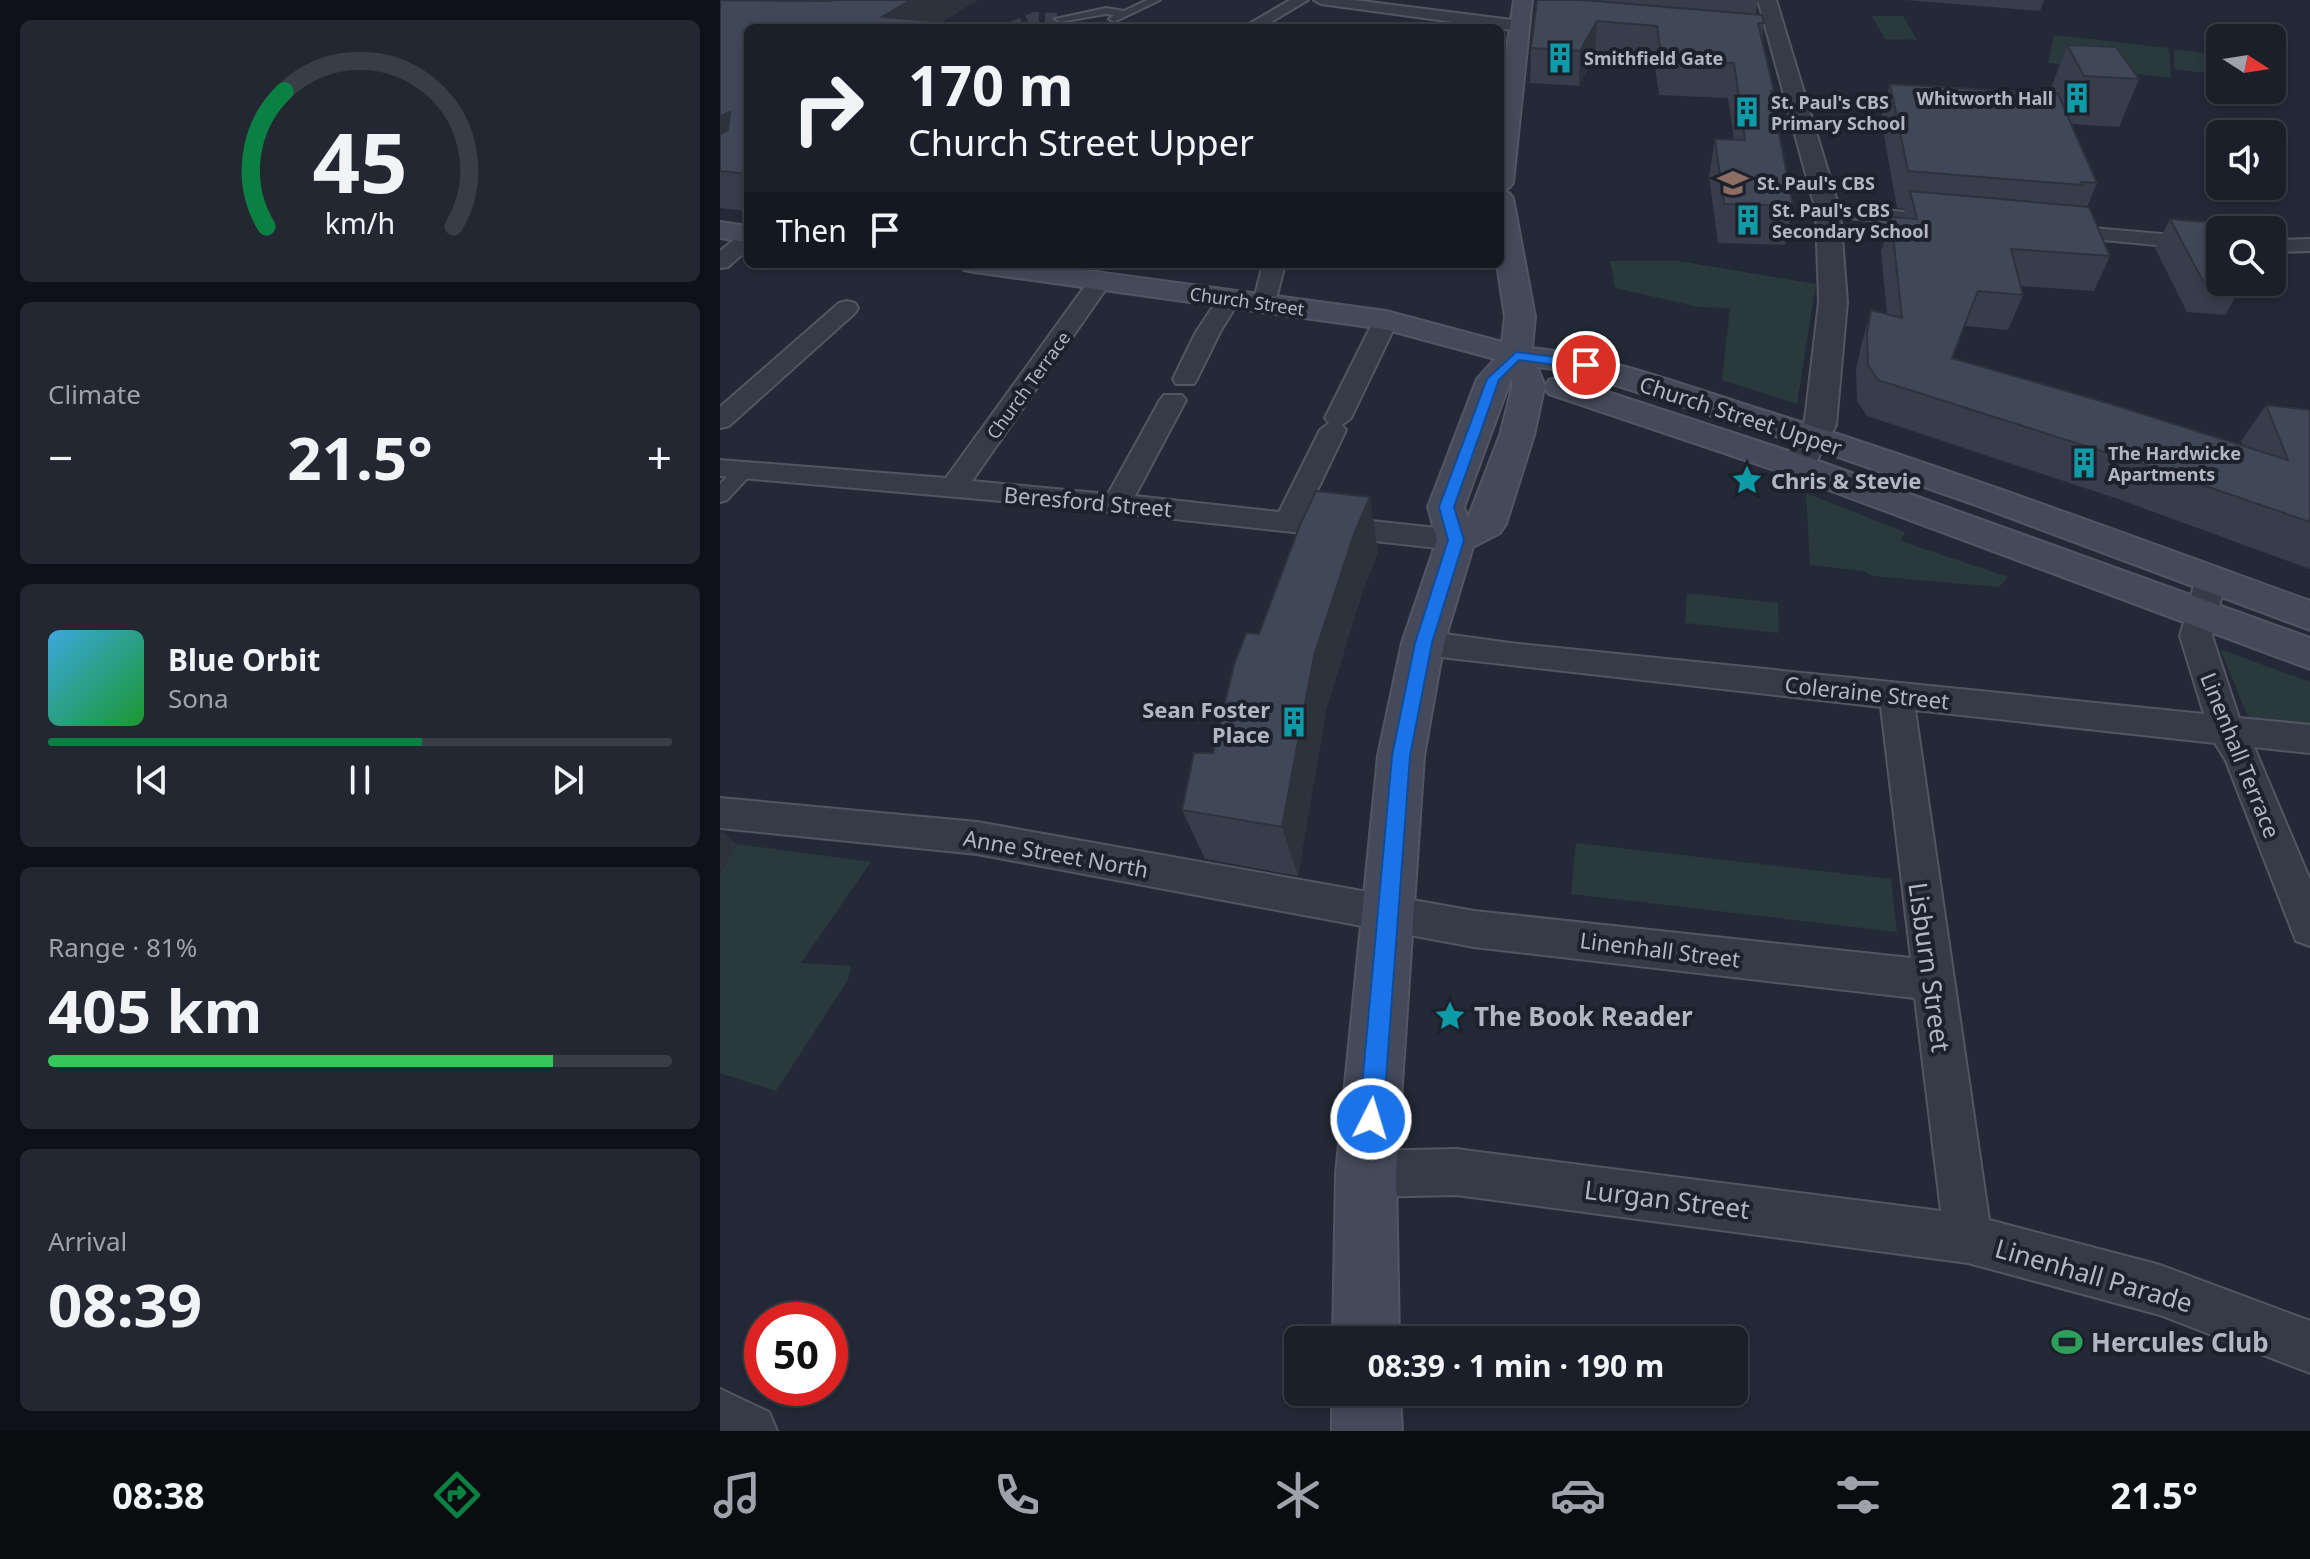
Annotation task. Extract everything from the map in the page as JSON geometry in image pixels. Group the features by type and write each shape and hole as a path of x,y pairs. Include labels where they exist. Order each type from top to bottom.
{"main road":[{"path":"1504,124 1507,80 1525,17"},
{"path":"1456,540 1487,524 1517,435 1529,384 1516,355 1520,317 1504,222"},
{"path":"720,230 744,235"},
{"name":"Church Street","path":"1006,268 1386,320 1516,355"},
{"path":"1366,1326 1366,1174 1401,756 1423,643 1456,540 1446,507 1493,379 1516,355"},
{"name":"Church Street Upper","path":"1516,355 1556,386 1652,419 1806,452"},
{"name":"Church Street Upper","path":"1516,355 1586,365 1806,452 2206,596 2310,616"},
{"path":"1517,435 1536,422 1565,418 1652,419"},
{"name":"Church Street Upper","path":"2206,596 2310,654"},
{"path":"1366,1406 1367,1431"}],"street":[{"path":"1106,23 1155,0"},
{"path":"1257,24 1301,0"},
{"path":"1321,0 1525,17"},
{"path":"1767,0 1768,41 1828,211 1833,302 1820,425 1806,452"},
{"path":"1060,19 1106,11 1126,14"},
{"path":"1828,211 1971,224"},
{"path":"2032,229 2206,244"},
{"path":"720,262 744,240"},
{"path":"2286,246 2310,245"},
{"path":"1264,303 1273,268"},
{"name":"Church Terrace","path":"953,488 1101,280"},
{"path":"1117,503 1208,332 1230,298"},
{"path":"720,420 847,308"},
{"path":"1289,521 1386,320"},
{"path":"720,496 732,469"},
{"name":"Beresford Street","path":"732,469 1117,503 1456,540"},
{"name":"Linenhall Terrace","path":"2206,596 2196,636 2226,731 2242,758 2310,928"},
{"name":"Coleraine Street","path":"1423,643 1510,655 2310,739"},
{"name":"Lisburn Street","path":"1896,695 1931,980 1968,1239"},
{"name":"Anne Street North","path":"720,813 977,838 1389,914"},
{"name":"Linenhall Street","path":"1389,914 1474,929 1931,980"},
{"name":"Lurgan Street","path":"1366,1174 1456,1172 1968,1239"},
{"name":"Linenhall Parade","path":"1968,1239 2160,1290 2310,1347"},
{"path":"720,1416 750,1431"}],"shaded area":[{"path":"1872,16 1903,16 1917,40 1885,39"},
{"path":"2054,35 2169,48 2171,78 2048,63"},
{"path":"2174,49 2206,53 2206,73 2174,69"},
{"path":"1610,261 1679,261 1816,284 1797,404 1722,380 1730,308 1699,307 1615,288"},
{"path":"1806,493 1905,532 1901,541 2008,577 1999,587 1872,576 1864,571 1810,565"},
{"path":"1687,593 1778,603 1779,633 1685,623"},
{"path":"2220,649 2310,682 2310,729 2257,723 2249,719"},
{"path":"1576,843 1891,879 1897,932 1571,894"},
{"path":"737,844 871,862 801,963 851,966 848,980 776,1091 720,1073 720,874"}],"building":[{"path":"720,0 911,0 882,17 938,24 744,24 744,174 720,171 720,134 728,130 730,112 720,116"},
{"path":"1537,0 1582,0 1762,15 1764,23 1758,23 1774,91 1771,91 1793,206 1724,204 1715,139 1745,140 1734,63 1662,61 1657,26 1597,21 1580,51 1531,48"},
{"path":"2067,45 2116,47 2139,79 2084,76"},
{"path":"1890,84 2058,94 2097,183 2081,182 2082,185 1908,171"},
{"path":"1910,191 2089,207 2110,256 2011,249 2023,295 1978,291 1952,358 2288,460 2266,405 2310,410 2310,522 2139,463 1878,380 1868,365 1867,334 1871,310 1902,318 1891,217 1917,219"},
{"path":"2170,219 2206,222 2206,281 2203,281"},
{"path":"1316,491 1370,497 1354,534 1314,656 1282,827 1182,810 1194,753 1213,753 1234,665 1246,633 1259,634"}],"tunnel":[{"path":"1021,24 1035,18 1060,19"}],"place":[{"name":"Smithfield Gate","path":"1560,58"},
{"name":"Whitworth Hall","path":"2077,98"},
{"name":"St. Paul's CBS Primary School","path":"1747,112"},
{"name":"St. Paul's CBS","path":"1733,183"},
{"name":"St. Paul's CBS Secondary School","path":"1748,220"},
{"name":"The Hardwicke Apartments","path":"2084,463"},
{"name":"Chris & Stevie","path":"1747,480"},
{"name":"Sean Foster Place","path":"1294,722"},
{"name":"The Book Reader","path":"1450,1016"},
{"name":"Hercules Club","path":"2067,1342"}],"route":[{"path":"1371,1119 1401,756 1423,643 1456,540 1446,507 1493,379 1516,355 1586,365"}]}
